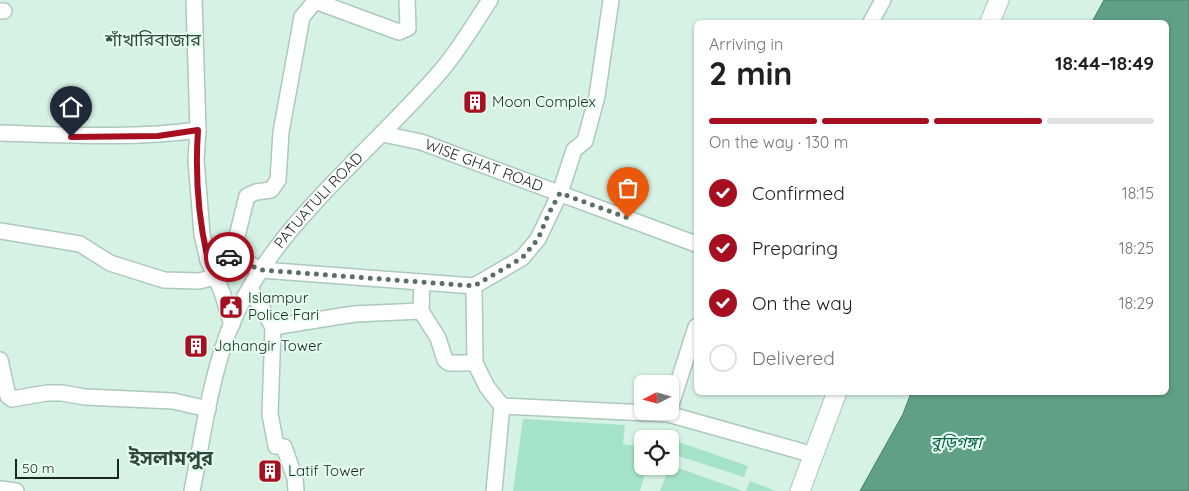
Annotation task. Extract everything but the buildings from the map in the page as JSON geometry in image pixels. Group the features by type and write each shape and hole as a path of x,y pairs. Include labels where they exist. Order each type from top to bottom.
{"street":[{"path":"194,0 198,130 197,185 202,234 208,260 222,292 232,325"},
{"path":"232,256 248,196 256,192 271,190 278,180 281,132 292,84 296,44 302,17 315,1 399,32 408,28 407,0"},
{"name":"PATUATULI ROAD","path":"192,491 216,370 232,325 250,288 294,227 441,70 490,0"},
{"path":"208,260 232,256 262,270 474,286 522,258 538,239 560,193 574,150 585,141 597,96 611,0"},
{"path":"873,20 883,0"},
{"path":"991,20 999,0"},
{"path":"0,133 71,137 158,136 198,130"},
{"name":"WISE GHAT ROAD","path":"383,134 421,142 694,243"},
{"path":"0,231 80,244 110,263 164,280 199,281 215,277"},
{"path":"422,282 421,311 438,338 447,362 475,363"},
{"path":"474,286 475,363 487,387 502,406 494,491"},
{"path":"250,288 274,327 270,414 276,446 284,447 295,478 296,491"},
{"path":"274,327 354,314 421,311"},
{"path":"679,380 694,333"},
{"path":"0,360 8,396 12,399 47,393 62,393 85,397 173,401 208,409"},
{"path":"800,491 836,395"},
{"path":"502,406 634,410"},
{"path":"679,414 814,455"},
{"path":"0,489 16,491"}],"shaded area":[{"path":"523,419 625,425 623,444 634,445 634,475 644,475 640,491 513,491"},
{"path":"679,442 748,466 744,477 679,456"},
{"path":"679,468 743,491 660,491 666,475 679,475"},
{"path":"750,481 776,491 746,491"}],"water":[{"name":"বুড়িগঙ্গা","path":"1104,0 1189,0 1189,491 860,491 903,414 910,395 1169,395 1169,20 1093,20"}],"way so far":[{"path":"229,257 232,256 262,270 474,286 522,258 538,239 560,193 628,218"}],"place":[{"name":"Moon Complex","path":"475,102"},
{"name":"Islampur Police Fari","path":"231,307"},
{"name":"Jahangir Tower","path":"196,346"},
{"name":"Latif Tower","path":"270,471"}],"district":[{"name":"শাঁখারিবাজার","path":"153,40"},
{"name":"ইসলামপুর","path":"171,458"}],"route":[{"path":"71,137 158,136 198,130 197,185 202,234 208,260 229,257"}]}
